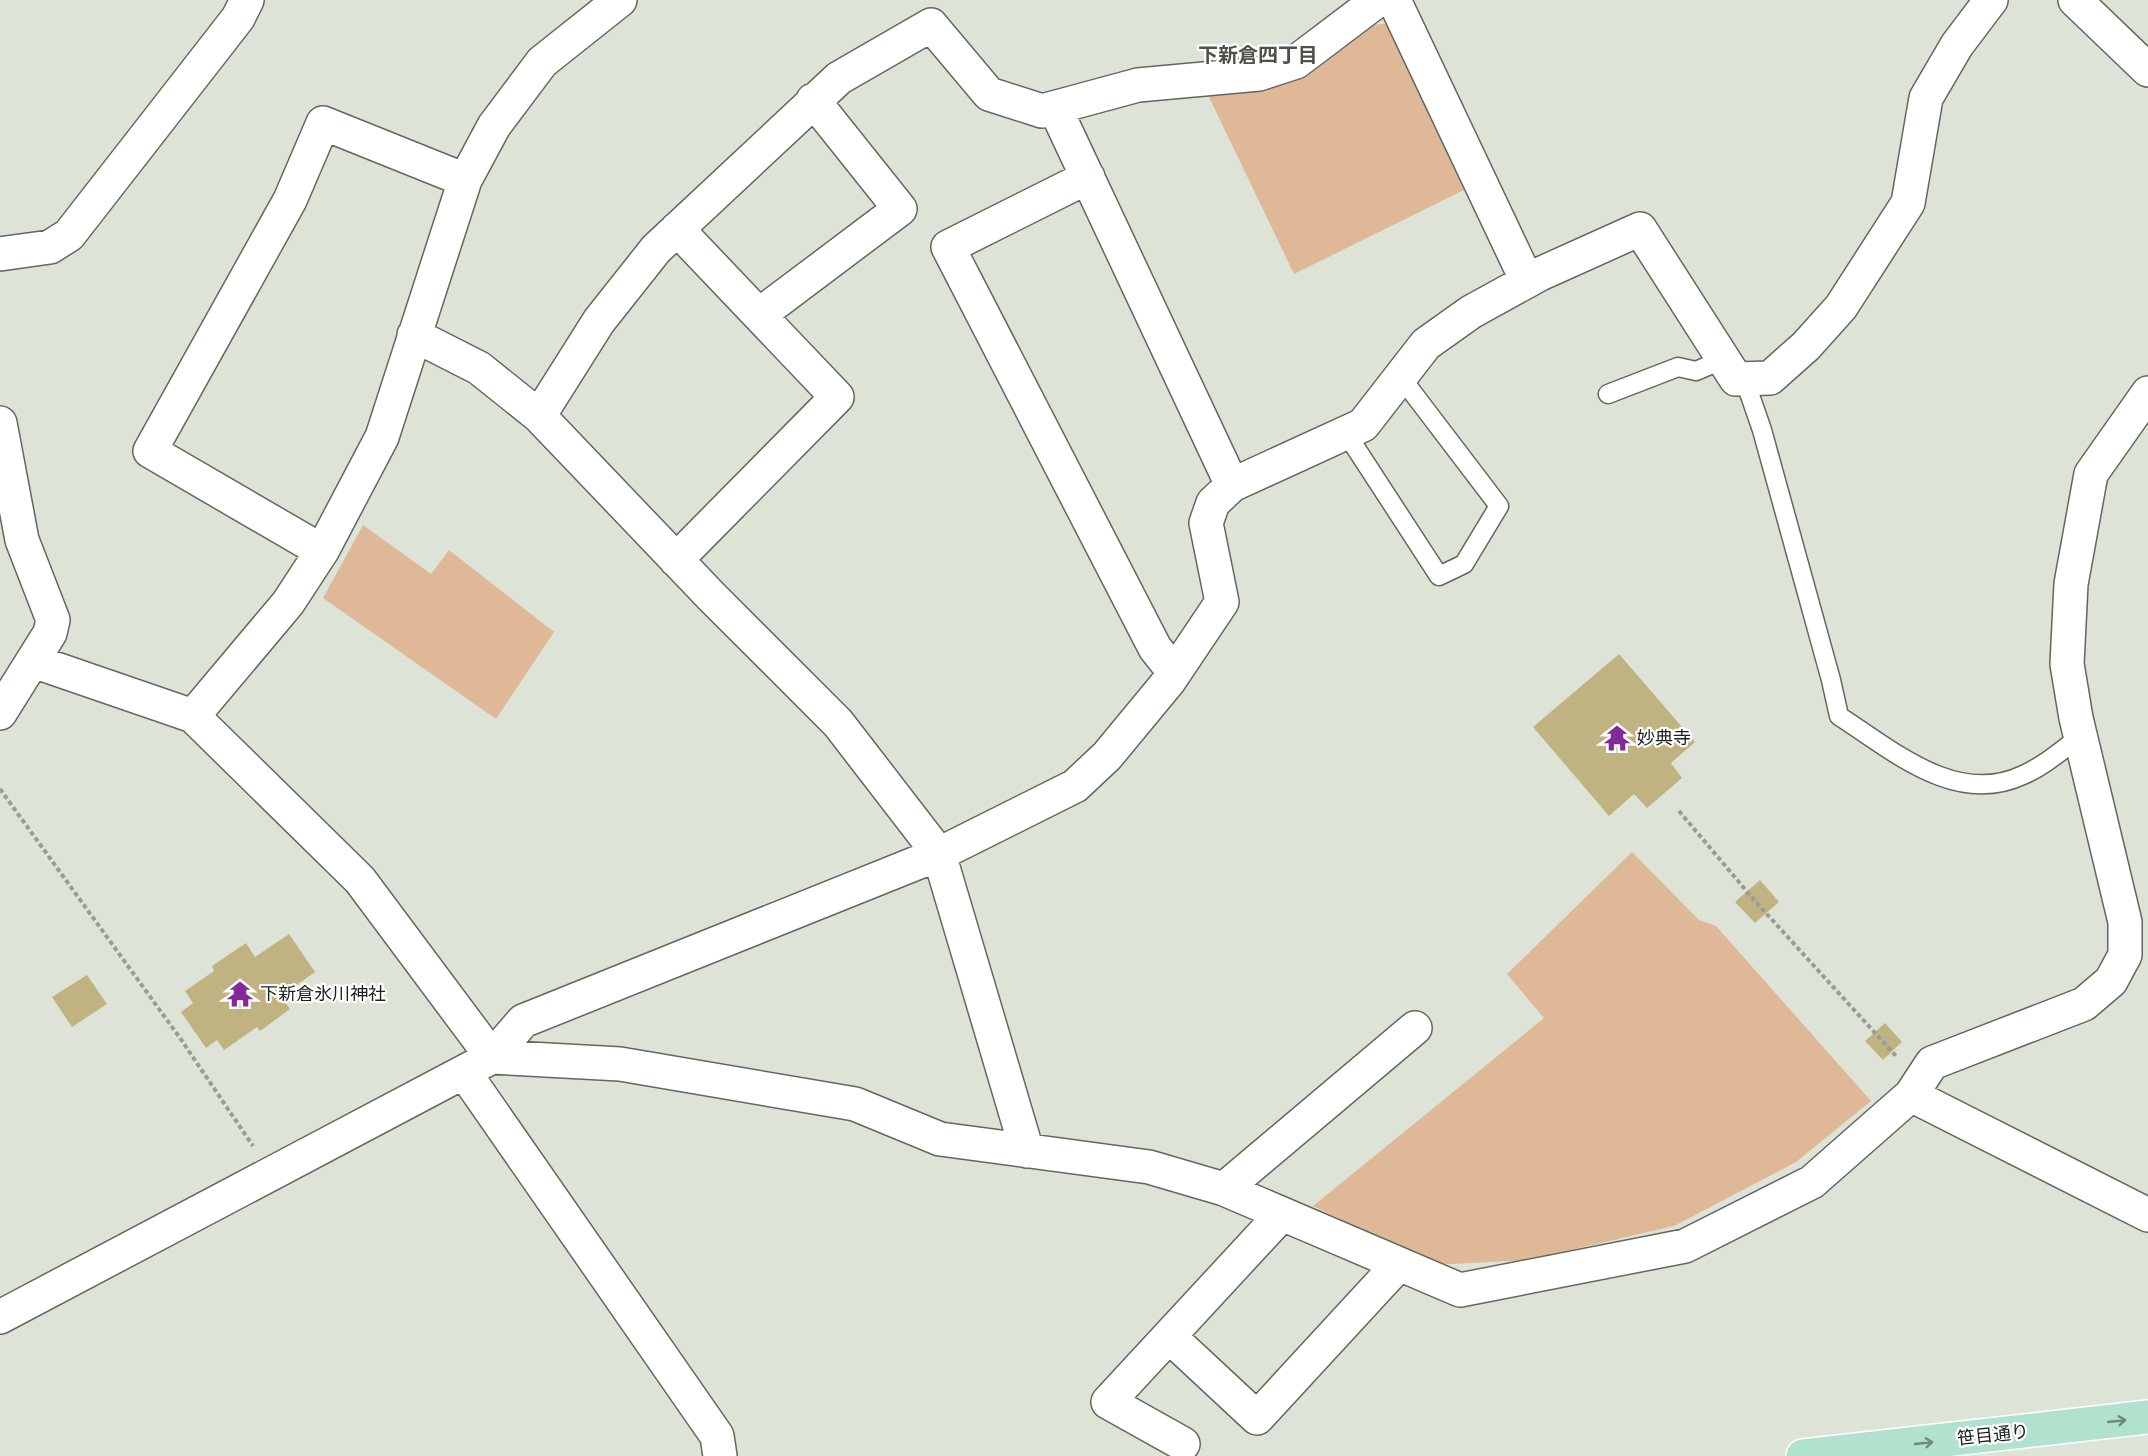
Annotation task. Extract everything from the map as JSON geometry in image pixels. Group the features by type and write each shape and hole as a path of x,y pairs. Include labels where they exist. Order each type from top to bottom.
{"main road":[{"name":"笹目通り","path":"1803,1456 2148,1418"}],"street":[{"path":"0,254 50,247 69,235 238,18 247,0"},
{"path":"193,716 288,603 322,551 382,437 465,180 494,126 542,63 620,0"},
{"path":"539,416 599,321 656,249 839,78 931,25 989,94 1042,111 1138,85 1259,74 1296,62 1378,0"},
{"path":"1394,0 1527,281"},
{"path":"0,1317 478,1064 523,1021 939,854 1075,786 1107,756 1174,672 1222,602 1206,523 1213,503 1232,485 1363,425 1426,344 1471,312 1527,281 1640,229 1734,369 1770,378 1806,346 1841,307 1908,203 1926,99 1958,45 1991,0"},
{"path":"2075,0 2148,70"},
{"path":"759,315 900,209 813,100"},
{"path":"1055,108 1232,485"},
{"path":"322,551 150,451 290,200 323,123 465,180"},
{"path":"1088,177 948,247 1155,648 1174,672"},
{"path":"676,560 837,397 677,229"},
{"path":"414,335 479,368 539,416 676,560 838,723 939,854 1027,1151"},
{"path":"478,1064 620,1064 855,1104 940,1139 1149,1167 1224,1189 1460,1290 1686,1246 1812,1182 1911,1095 1932,1063 2084,1004 2111,981 2126,955 2125,922 2080,736 2067,664 2071,584 2091,474 2148,393"},
{"path":"0,423 22,540 53,620 50,633 3,703"},
{"path":"33,661 193,716 360,880 717,1436 720,1456"},
{"path":"1224,1189 1415,1028"},
{"path":"1911,1095 2148,1215"},
{"path":"1183,1444 1108,1402 1282,1214"},
{"path":"1170,1337 1257,1418 1398,1265"}],"lane":[{"path":"1608,394 1678,367 1696,371 1734,369 1762,430 1832,680 1839,716 1930,774 1965,784 1992,784 2022,776 2049,760 2080,736"},
{"path":"1346,433 1439,576 1464,564 1499,506 1400,376"}],"path":[{"path":"0,789 180,1038 272,1174"},
{"path":"1679,811 1755,901 1902,1063"}],"shaded area":[{"path":"1393,23 1468,188 1294,274 1207,93 1265,90 1310,73 1371,25"},
{"path":"363,525 431,574 449,550 554,632 496,719 323,598"},
{"path":"1632,852 1699,920 1716,926 1871,1101 1796,1162 1674,1226 1527,1260 1435,1265 1313,1206 1544,1018 1507,974"}],"building":[{"path":"1619,654 1695,742 1671,763 1682,778 1647,808 1634,794 1609,816 1533,727"},
{"path":"1760,880 1779,902 1755,923 1735,902"},
{"path":"289,934 315,972 281,996 290,1009 260,1031 257,1027 224,1050 217,1040 206,1048 181,1012 193,1003 185,991 214,971 212,966 246,943 255,957"},
{"path":"87,975 107,1004 72,1027 52,997"},
{"path":"1885,1023 1902,1042 1883,1060 1865,1041"}],"place":[{"name":"妙典寺","path":"1617,738"},
{"name":"下新倉氷川神社","path":"240,994"}],"district":[{"name":"下新倉四丁目","path":"1258,55"}]}
